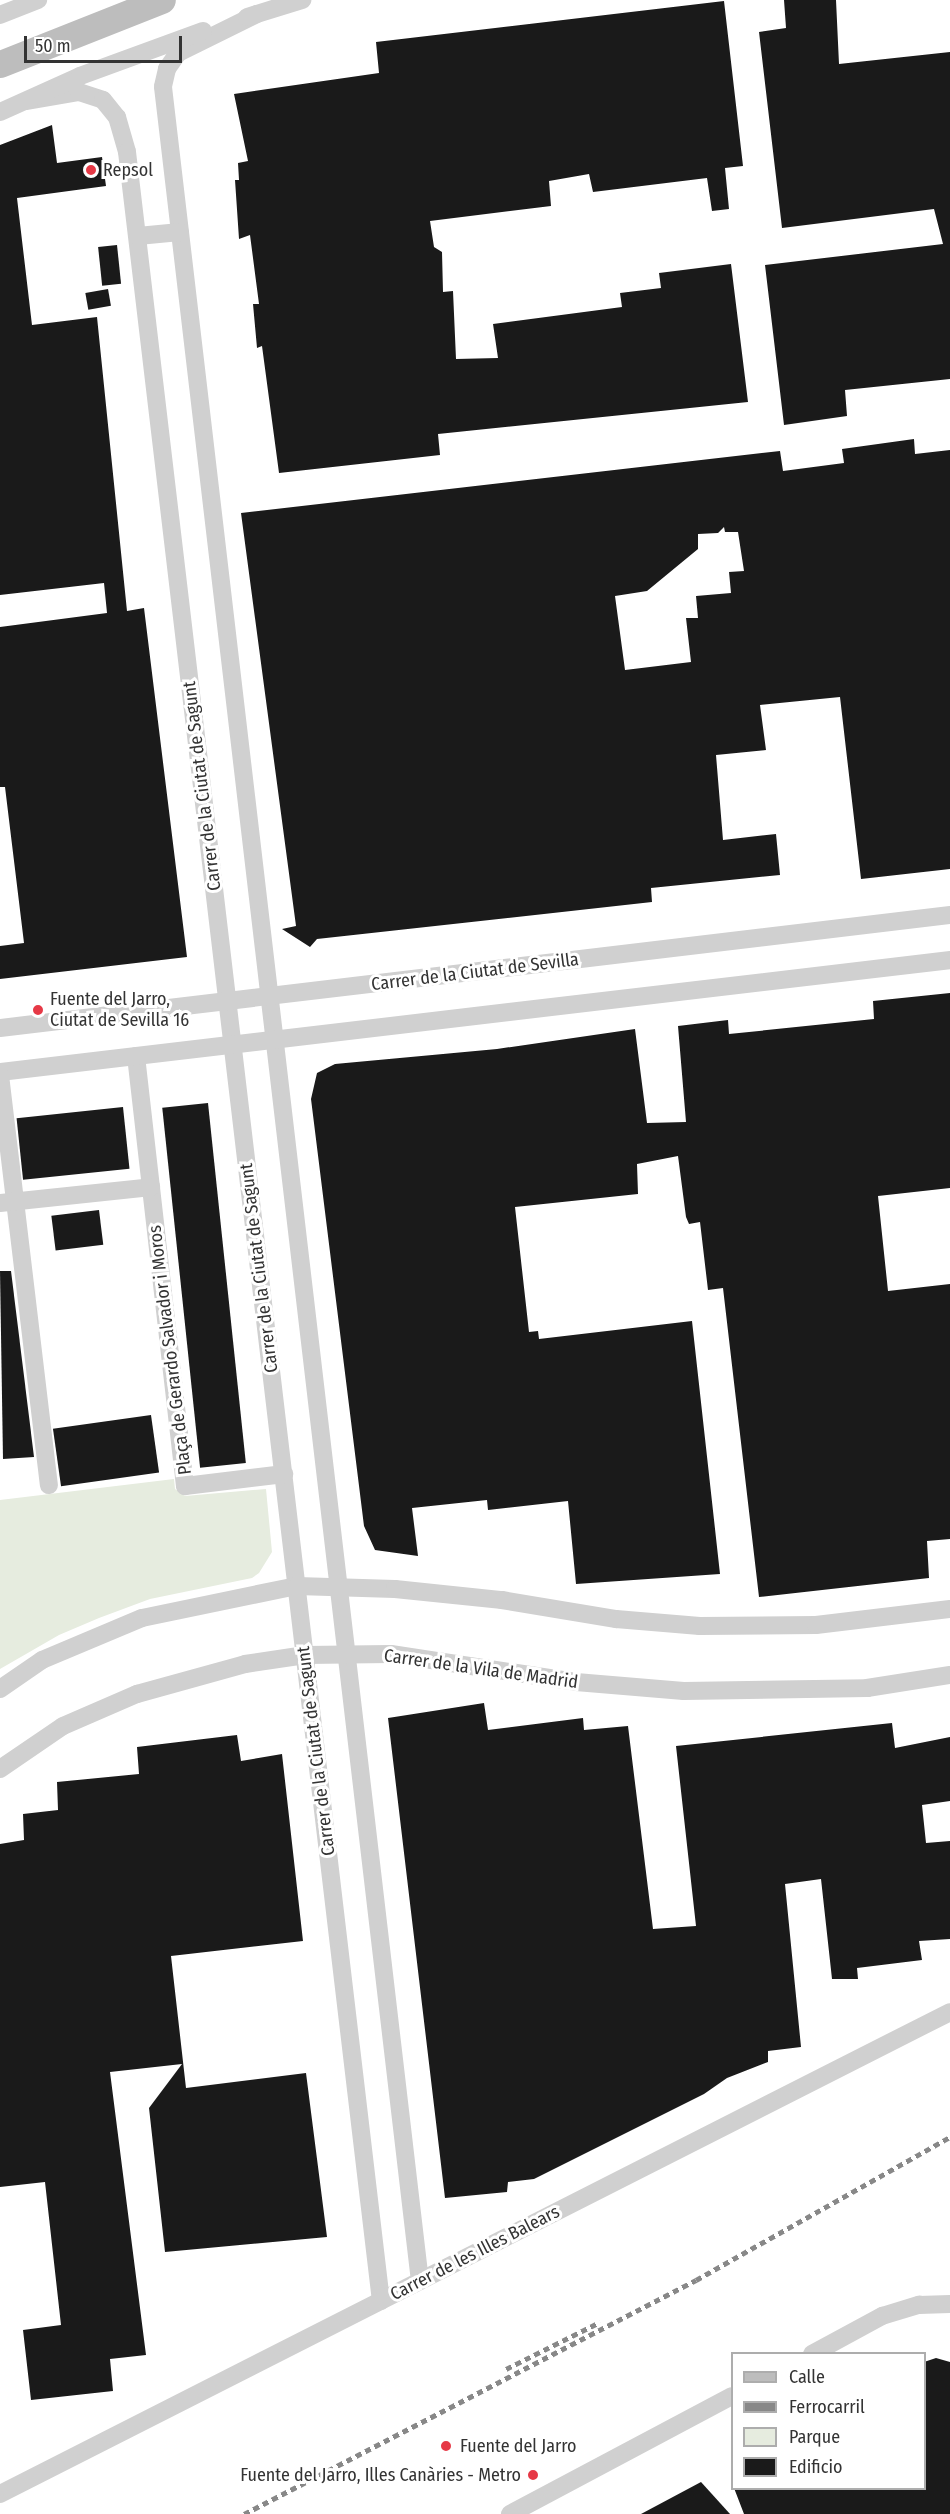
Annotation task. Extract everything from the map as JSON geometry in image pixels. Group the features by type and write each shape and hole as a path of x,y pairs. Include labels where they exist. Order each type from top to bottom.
{"street":[{"path":"0,15 38,0"},
{"path":"0,64 162,0"},
{"path":"0,112 169,42 302,0"},
{"path":"257,14 178,53 167,69 163,87 420,2281"},
{"name":"Carrer de la Ciutat de Sagunt","path":"27,101 79,92 103,100 117,117 127,152 381,2301"},
{"path":"138,236 180,232"},
{"name":"Carrer de la Ciutat de Sevilla","path":"0,1028 950,915"},
{"path":"49,1485 8,1203 0,1074 950,960"},
{"name":"Plaça de Gerardo Salvador i Moros","path":"136,1056 185,1486 284,1474"},
{"path":"8,1203 151,1187"},
{"path":"0,1689 42,1660 142,1618 297,1586 338,1586 502,1600 616,1619 700,1626 816,1625 950,1609"},
{"name":"Carrer de la Vila de Madrid","path":"0,1769 63,1726 137,1694 245,1664 305,1655 391,1654 576,1682 684,1691 867,1688 950,1675"},
{"name":"Carrer de les Illes Balears","path":"0,2494 950,2012"},
{"path":"816,2352 882,2316 919,2305 950,2304"},
{"path":"510,2514 731,2397"}],"green space":[{"path":"174,1479 175,1489 185,1496 266,1489 272,1552 259,1573 252,1578 150,1599 59,1635 0,1669 0,1500"}],"building":[{"path":"784,0 836,0 839,64 950,52 950,379 845,390 847,416 784,425 765,265 943,244 934,209 782,228 759,32 786,28"},
{"path":"724,1 743,166 725,168 729,209 712,211 707,178 593,192 589,174 549,181 551,206 430,221 434,247 442,252 443,292 453,291 456,359 498,358 493,324 622,307 620,293 661,288 659,273 731,264 748,402 438,434 440,455 279,473 262,346 257,348 253,304 259,304 250,235 239,239 235,180 239,180 238,163 248,161 234,94 379,73 376,42"},
{"path":"52,125 57,163 102,157 106,186 17,198 32,325 97,317 127,611 144,608 187,957 0,979 0,946 24,943 5,787 0,787 0,627 107,613 104,583 0,595 0,145"},
{"path":"117,245 121,284 102,286 98,247"},
{"path":"108,289 111,306 88,310 85,293"},
{"path":"914,439 915,454 950,450 950,869 861,879 840,697 760,705 766,750 716,755 723,840 776,834 780,875 651,888 652,902 317,939 310,947 282,929 296,926 241,513 780,451 783,471 844,463 842,449","holes":["724,527 725,532 738,532 744,571 729,572 731,593 696,596 698,618 686,618 691,662 625,670 615,596 647,591 698,549 698,534 718,533"]},
{"path":"950,993 950,1188 878,1196 888,1291 950,1284 950,1539 927,1541 929,1578 759,1597 723,1288 708,1290 700,1222 689,1224 686,1217 678,1156 637,1164 638,1194 515,1207 529,1332 538,1331 539,1339 692,1321 720,1574 576,1584 568,1501 488,1510 487,1500 412,1508 418,1556 375,1550 364,1526 311,1099 317,1073 335,1064 497,1049 635,1029 647,1123 686,1122 678,1026 728,1020 729,1034 874,1019 873,1001"},
{"path":"208,1103 246,1463 200,1468 162,1108"},
{"path":"123,1107 129,1169 23,1180 17,1118"},
{"path":"99,1210 103,1245 56,1251 51,1216"},
{"path":"0,1271 11,1271 34,1457 3,1459"},
{"path":"151,1415 159,1472 61,1486 53,1429"},
{"path":"484,1703 488,1730 583,1718 584,1730 628,1726 653,1929 696,1926 676,1746 892,1723 895,1748 950,1737 950,1801 922,1805 926,1843 950,1841 950,1939 919,1941 922,1960 857,1968 858,1979 832,1979 821,1879 785,1884 801,2047 768,2051 768,2062 727,2078 704,2094 534,2179 508,2182 507,2192 445,2198 388,1718"},
{"path":"237,1735 241,1761 282,1754 303,1941 171,1956 186,2088 306,2073 327,2237 165,2252 149,2108 182,2064 110,2072 146,2355 110,2359 113,2391 31,2400 23,2330 61,2325 45,2182 0,2187 0,1844 24,1840 23,1814 58,1810 57,1782 139,1774 137,1747"},
{"path":"936,2358 950,2362 950,2514 744,2514 735,2490 926,2490 926,2361"},
{"path":"701,2482 730,2514 641,2514"}],"railway":[{"path":"244,2514 696,2280 950,2137"},
{"path":"506,2369 600,2322"}],"place":[{"name":"Repsol","path":"91,170"},
{"name":"Fuente del Jarro, Ciutat de Sevilla 16","path":"38,1010"},
{"name":"Fuente del Jarro","path":"446,2446"},
{"name":"Fuente del Jarro, Illes Canàries - Metro","path":"533,2475"}]}
